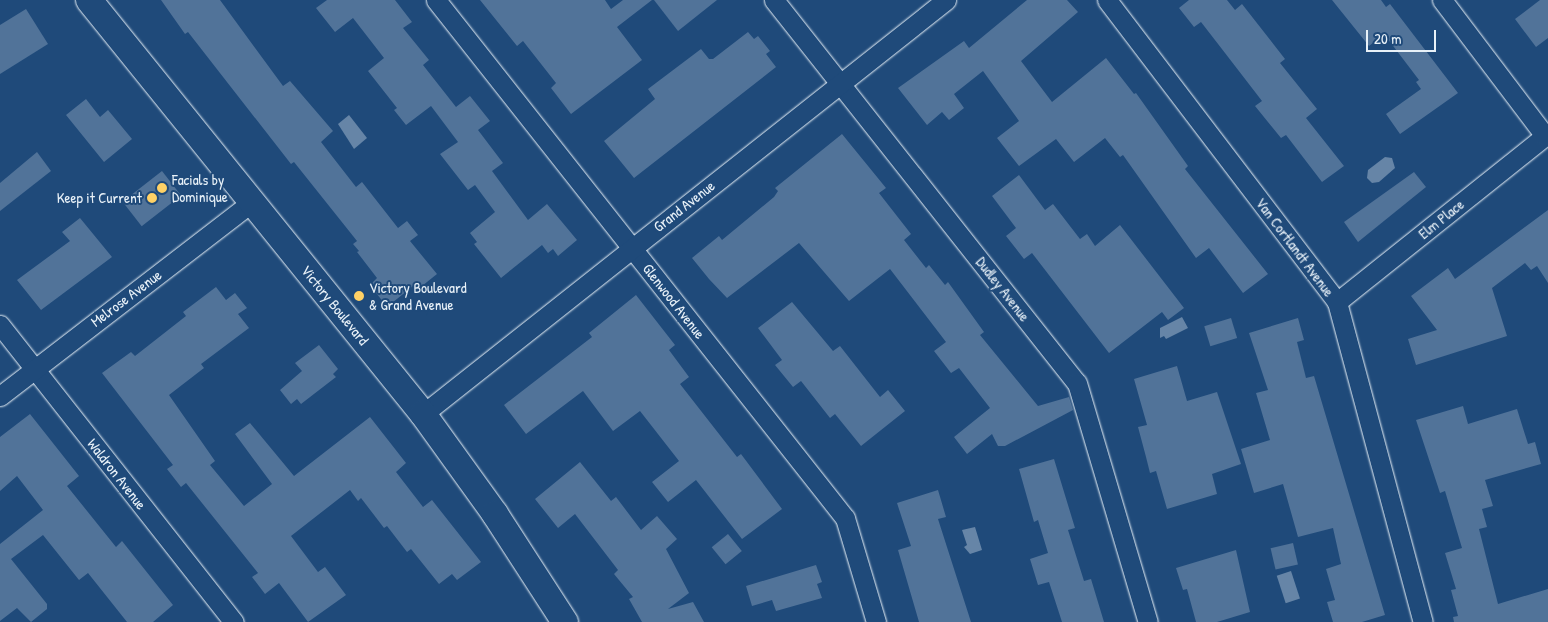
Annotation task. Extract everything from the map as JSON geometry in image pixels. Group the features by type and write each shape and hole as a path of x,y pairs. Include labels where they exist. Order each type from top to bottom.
{"main road":[{"name":"Victory Boulevard","path":"89,0 423,414 495,514 566,622"}],"street":[{"name":"Glenwood Avenue","path":"436,0 845,518 876,622"},
{"name":"Dudley Avenue","path":"774,0 1077,383 1148,622"},
{"name":"Grand Avenue","path":"423,414 946,0"},
{"name":"Van Cortlandt Avenue","path":"1107,0 1337,302 1423,622"},
{"name":"Elm Place","path":"1337,302 1545,136 1442,0"},
{"name":"Melrose Avenue","path":"0,396 252,202"},
{"name":"Waldron Avenue","path":"0,325 234,622"}],"water":[{"path":"349,115 367,138 354,149 338,124"},
{"path":"1385,157 1392,158 1395,168 1379,182 1372,183 1367,178 1368,170"},
{"path":"1182,317 1188,328 1166,339 1164,336 1160,338 1160,328"},
{"path":"975,527 982,550 970,554 964,547 967,545 962,530"},
{"path":"1291,571 1300,599 1286,603 1277,576"}],"building":[{"path":"161,0 220,0 283,86 290,81 333,131 321,142 356,187 362,182 398,228 407,221 418,235 410,241 437,274 417,290 413,286 387,307 370,285 377,278 357,252 359,251 353,244 357,241 294,162 291,164 188,32 185,34"},
{"path":"327,0 395,0 412,22 403,28 429,60 423,65 456,107 470,96 490,121 478,130 503,163 492,171 528,220 547,204 577,240 558,256 553,249 548,253 542,245 501,278 474,244 477,242 470,233 495,212 475,185 468,190 440,154 458,142 431,106 406,125 394,110 397,108 368,71 384,58 353,18 335,32 316,8"},
{"path":"480,0 605,0 611,9 623,0 652,0 617,27 642,60 571,114 551,88 556,83 523,41 517,46"},
{"path":"654,0 717,0 678,31"},
{"path":"1027,0 1067,0 1078,12 1021,61 1052,102 1106,58 1134,94 1136,93 1188,166 1185,169 1268,274 1243,293 1209,248 1196,258 1123,155 1120,157 1105,138 1074,162 1056,139 1019,166 997,138 1019,121 983,71 954,94 964,108 949,120 942,112 927,125 898,88 964,41 969,48"},
{"path":"1189,0 1227,0 1235,10 1242,4 1285,59 1280,63 1317,109 1306,118 1344,166 1322,182 1286,135 1281,138 1255,106 1262,101 1201,22 1194,27 1179,8"},
{"path":"1332,0 1381,0 1386,7 1390,4 1458,93 1400,134 1386,114 1421,89 1416,82 1419,80 1384,34 1369,46"},
{"path":"1540,0 1548,0 1548,38 1536,47 1515,19"},
{"path":"26,9 48,44 0,74 0,25"},
{"path":"748,32 754,39 758,36 770,51 766,54 776,67 634,178 604,141 655,99 648,89 701,49 709,59 713,59"},
{"path":"86,99 100,117 108,110 132,139 104,162 66,115"},
{"path":"842,134 886,188 879,193 911,234 904,240 926,268 929,265 945,285 948,282 984,332 980,335 1038,406 1069,397 1073,410 1005,446 998,446 992,434 967,454 954,437 990,408 959,368 951,373 934,351 946,342 890,269 849,301 799,243 727,298 709,279 692,258 719,236 722,240 774,197 778,191 775,188"},
{"path":"37,152 51,171 0,211 0,183"},
{"path":"162,171 181,195 142,226 123,202"},
{"path":"1414,172 1426,187 1358,242 1344,222"},
{"path":"1019,175 1045,210 1053,204 1080,239 1087,234 1095,246 1120,225 1184,308 1168,320 1162,312 1109,353 1032,253 1024,259 1006,236 1016,228 992,196"},
{"path":"1548,210 1548,283 1537,266 1531,270 1525,263 1492,288 1507,336 1416,365 1408,339 1437,330 1411,296 1448,268 1455,279"},
{"path":"80,218 112,257 41,310 17,280 70,241 62,232"},
{"path":"216,287 226,300 235,293 247,308 238,314 249,328 201,364 204,368 169,395 215,461 210,465 244,506 272,484 235,434 250,423 294,476 370,417 406,463 396,472 423,507 432,500 481,562 457,580 452,574 439,584 411,549 407,552 387,526 384,528 361,498 358,501 350,490 291,536 318,572 325,567 346,595 308,622 279,583 265,594 252,577 258,573 186,483 181,487 167,469 173,465 102,373 131,352 135,356 186,316 183,312"},
{"path":"636,295 675,345 669,350 689,377 680,384 737,457 741,454 782,509 742,539 696,480 668,502 652,482 679,461 640,411 613,431 583,391 526,434 504,405 592,337 589,333"},
{"path":"792,302 833,351 840,346 880,397 888,390 905,411 861,446 835,414 830,418 801,381 793,387 775,365 782,360 758,328"},
{"path":"1231,318 1237,338 1210,346 1204,326"},
{"path":"1298,318 1304,340 1297,342 1306,378 1314,376 1385,615 1362,622 1333,622 1327,602 1335,600 1326,569 1341,564 1333,528 1298,537 1283,484 1254,493 1241,449 1270,440 1256,393 1268,390 1249,333"},
{"path":"319,345 338,369 333,374 336,377 301,404 297,399 291,404 280,390 302,371 295,363"},
{"path":"1177,366 1187,401 1217,392 1241,464 1212,474 1217,494 1167,509 1156,471 1150,473 1138,427 1147,425 1134,379"},
{"path":"1463,406 1468,424 1517,409 1528,444 1535,442 1541,464 1485,480 1493,506 1482,509 1487,527 1479,529 1498,604 1548,589 1548,622 1454,622 1453,617 1458,616 1451,590 1456,589 1445,553 1462,548 1445,491 1440,493 1416,420"},
{"path":"30,414 79,476 67,486 116,547 122,541 173,605 153,622 127,622 88,573 79,580 43,535 11,559 47,604 47,609 31,622 17,608 0,621 0,544 43,510 17,476 0,491 0,437"},
{"path":"1054,459 1075,528 1068,530 1084,581 1091,579 1104,622 1062,622 1049,582 1038,585 1030,559 1048,553 1038,520 1034,522 1019,469"},
{"path":"580,462 611,501 616,497 641,530 657,516 677,539 666,549 689,593 668,609 693,602 704,622 642,622 629,599 633,597 614,574 618,570 575,514 558,528 535,499"},
{"path":"938,490 946,517 938,519 971,622 919,622 898,550 911,546 897,503"},
{"path":"728,534 742,551 726,564 712,547"},
{"path":"1293,543 1298,564 1276,570 1271,548"},
{"path":"1236,550 1250,612 1217,622 1196,622 1187,589 1183,590 1176,568"},
{"path":"816,565 822,582 817,584 822,598 776,611 772,600 752,606 746,586"}],"place":[{"name":"Facials by Dominique","path":"162,188"},
{"name":"Keep it Current","path":"152,198"},
{"name":"Victory Boulevard & Grand Avenue","path":"359,296"}]}
